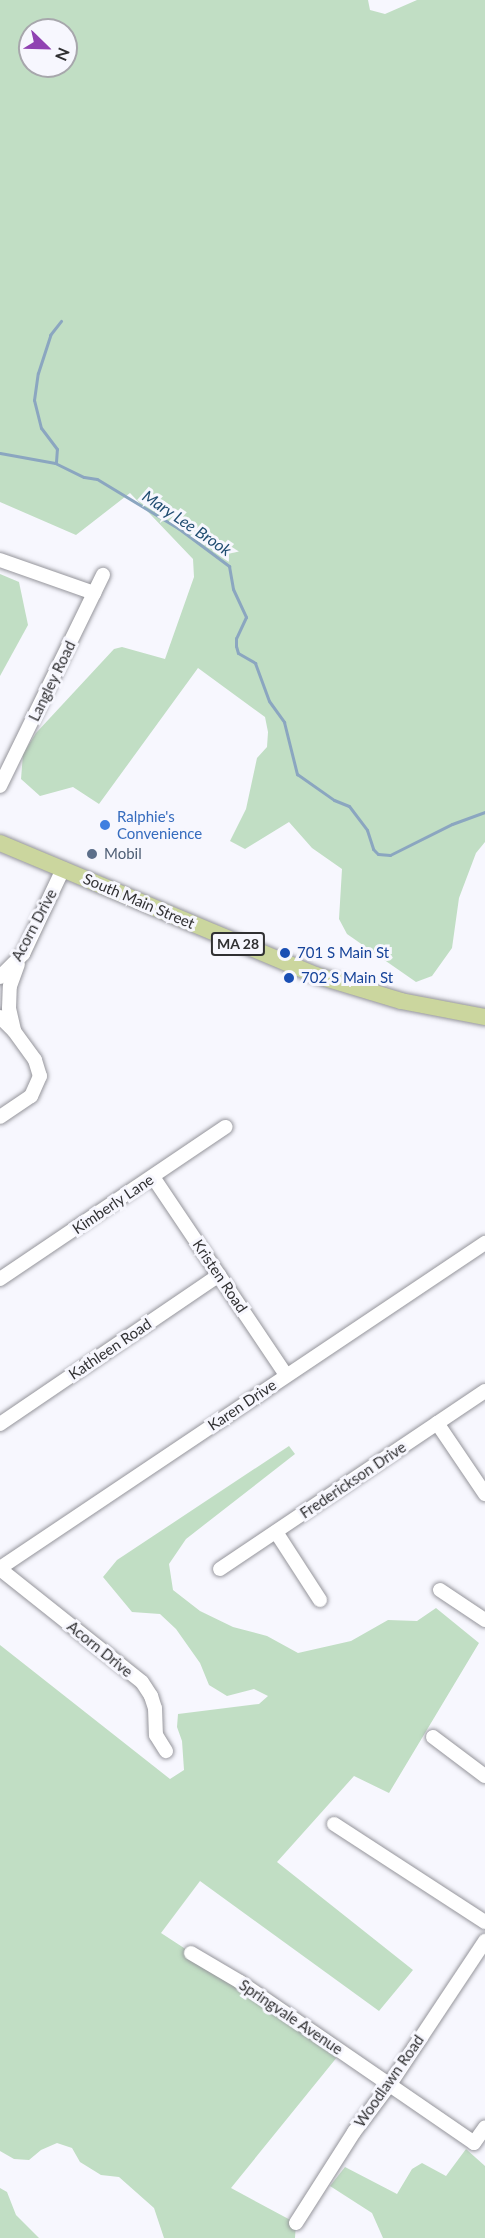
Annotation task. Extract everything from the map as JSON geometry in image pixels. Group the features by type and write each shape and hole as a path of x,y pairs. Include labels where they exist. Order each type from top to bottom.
{"main road":[{"name":"South Main Street","path":"0,843 315,975 401,1001 485,1017"}],"street":[{"path":"0,560 94,593"},
{"name":"Langley Road","path":"0,786 103,575"},
{"name":"Acorn Drive","path":"0,977 23,954 63,868"},
{"path":"14,1031 9,1010 10,986 23,954"},
{"path":"0,1017 14,1031 35,1060 40,1076 31,1096 0,1117"},
{"name":"Kimberly Lane","path":"0,1279 225,1127"},
{"name":"Kristen Road","path":"153,1177 286,1375"},
{"name":"Karen Drive","path":"0,1568 485,1243"},
{"name":"Kathleen Road","path":"0,1424 219,1275"},
{"name":"Frederickson Drive","path":"220,1569 485,1391"},
{"path":"437,1423 485,1494"},
{"path":"276,1532 320,1600"},
{"name":"Acorn Drive","path":"0,1568 142,1682 151,1696 155,1708 156,1735 165,1751"},
{"path":"440,1590 485,1620"},
{"path":"433,1737 485,1776"},
{"path":"334,1824 485,1922"},
{"name":"Woodlawn Road","path":"296,2223 354,2132 390,2084 485,1941"},
{"name":"Springvale Avenue","path":"191,1953 240,1982 474,2143 485,2127"}],"green space":[{"path":"0,0 368,0 370,10 385,14 417,0 485,0 485,842 476,853 459,898 452,948 432,976 416,982 347,934 339,919 342,869 312,848 289,822 245,849 230,841 246,809 257,758 267,747 268,732 265,717 198,668 99,804 73,787 40,796 21,779 23,754 36,733 114,649 122,647 165,659 194,577 193,559 130,493 76,535 0,502"},
{"path":"0,574 19,582 28,625 0,676"},
{"path":"289,1446 295,1454 186,1539 169,1564 173,1590 200,1611 233,1627 267,1636 298,1653 351,1641 388,1620 417,1621 436,1608 479,1643 389,1793 354,1776 277,1862 413,1970 379,2011 200,1881 161,1933 342,2051 231,2188 296,2223 295,2238 164,2238 154,2208 119,2177 101,2175 80,2162 72,2148 57,2143 41,2150 29,2160 14,2159 0,2151 0,1645 170,1779 184,1770 182,1741 177,1727 178,1714 259,1704 268,1696 254,1689 227,1696 209,1685 200,1663 176,1629 160,1614 132,1612 103,1577 117,1560"},
{"path":"466,2149 485,2166 485,2238 383,2238 372,2213 330,2186 345,2167 397,2194 412,2169 422,2163 446,2176"},
{"path":"0,2188 7,2192 16,2215 39,2238 0,2238"}],"waterway":[{"path":"56,462 57,449 41,428 34,400 38,373 50,335 61,321"},
{"name":"Mary Lee Brook","path":"0,453 55,463 84,477 97,479 178,528 229,566 233,589 246,617 236,638 238,653 255,663 269,701 284,722 297,774 334,800 349,806 367,830 373,849 378,854 390,855 452,824 485,812"}],"place":[{"name":"Ralphie's Convenience","path":"105,825"},
{"name":"Mobil","path":"92,854"},
{"name":"701 S Main St","path":"285,953"},
{"name":"702 S Main St","path":"289,978"}]}
